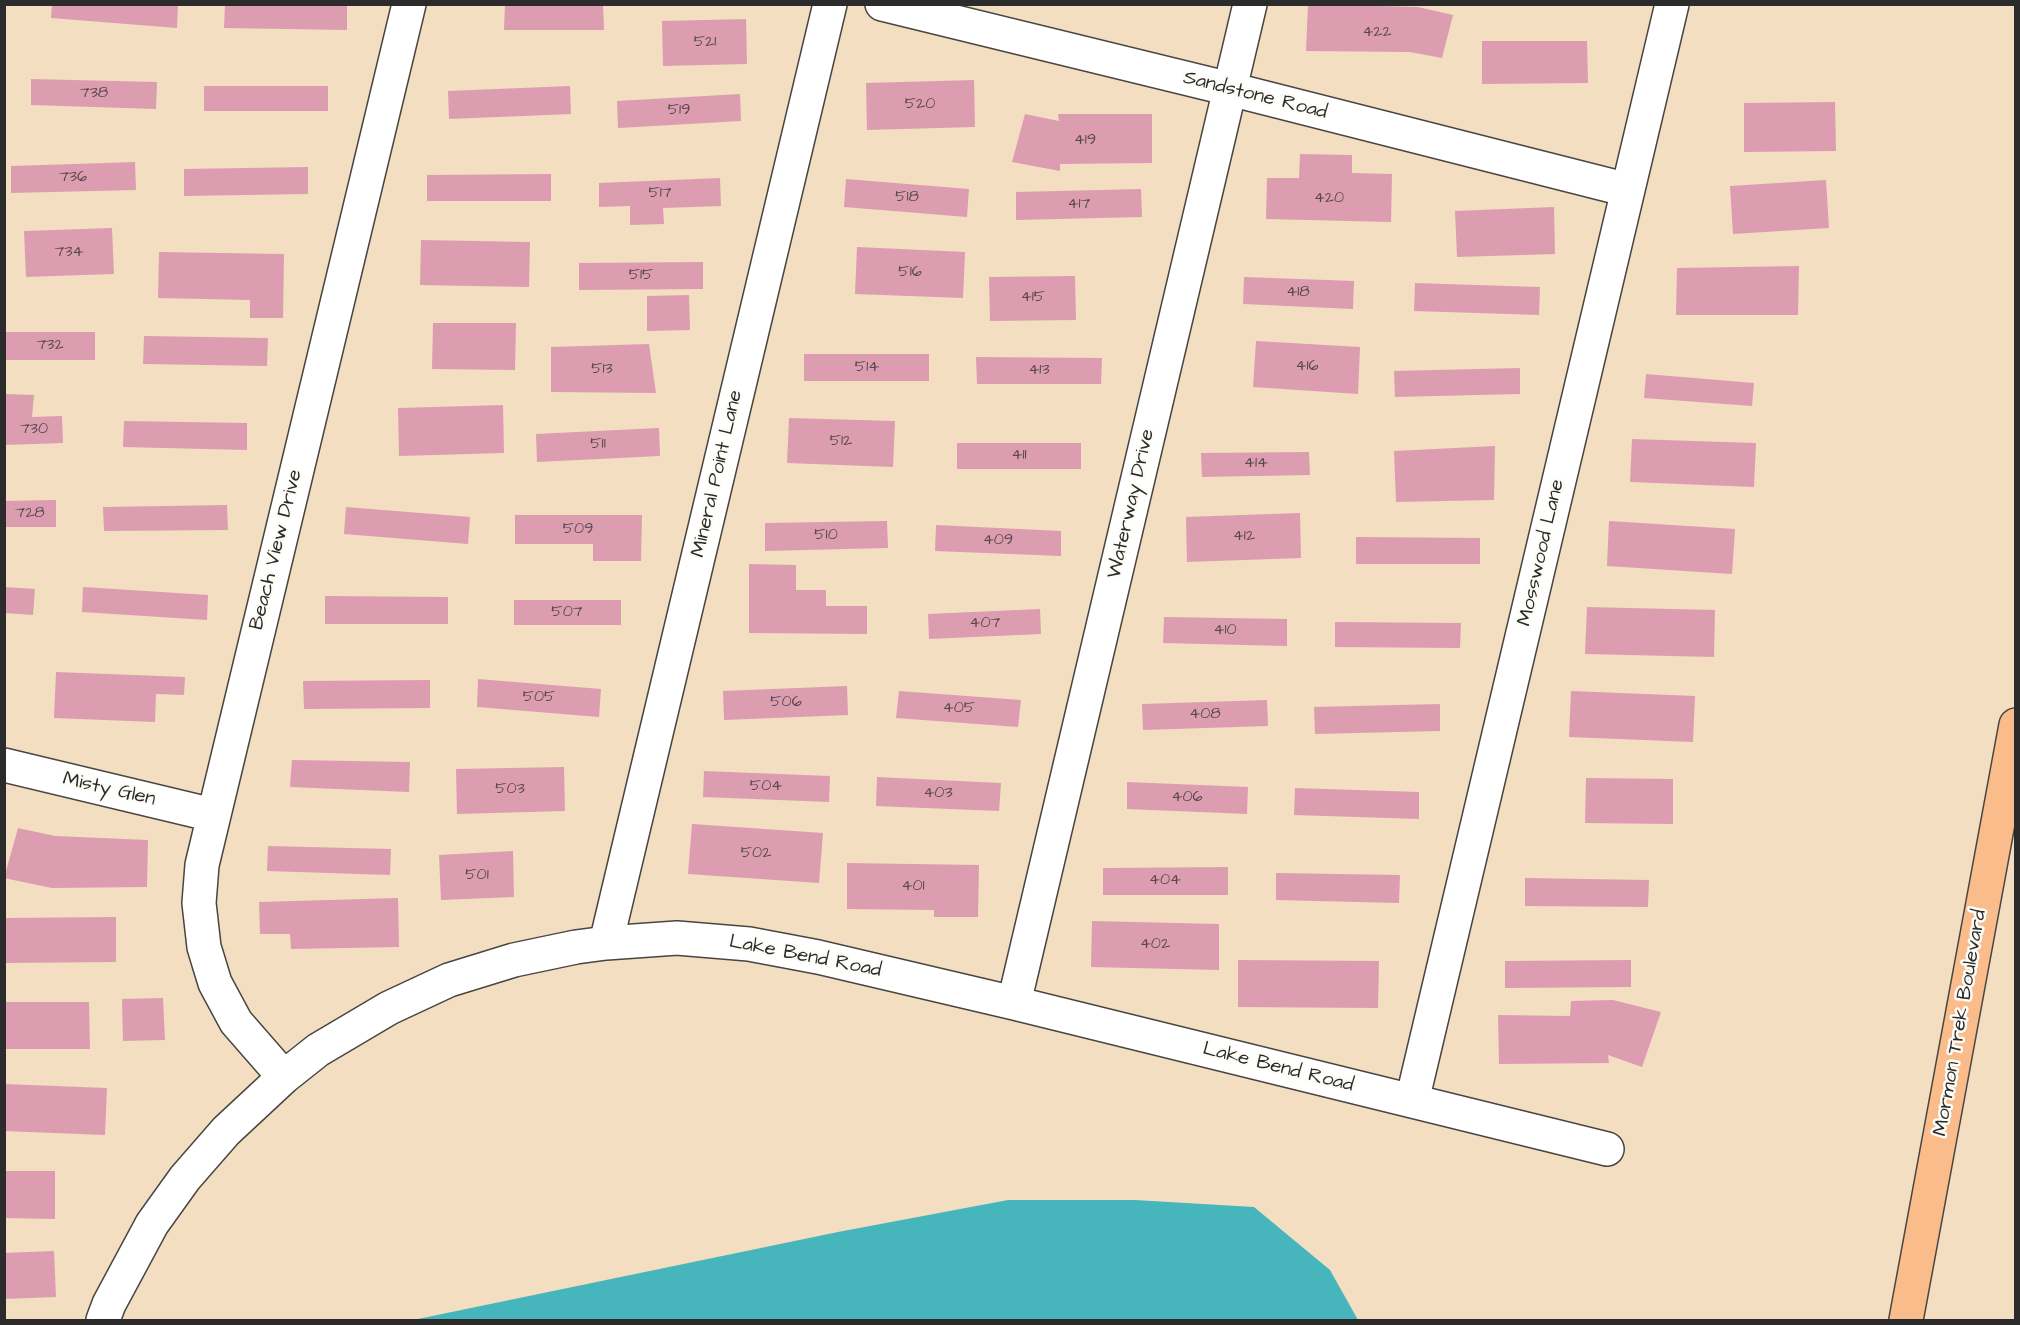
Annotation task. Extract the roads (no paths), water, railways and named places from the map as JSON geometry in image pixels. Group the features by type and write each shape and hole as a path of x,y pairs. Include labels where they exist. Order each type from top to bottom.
{"main road":[{"name":"Mormon Trek Boulevard","path":"1906,1320 2016,725"}],"street":[{"name":"Beach View Drive","path":"284,1077 236,1022 215,983 204,946 199,903 202,865 410,4"},
{"name":"Mineral Point Lane","path":"606,943 830,4"},
{"name":"Sandstone Road","path":"882,4 1628,190"},
{"name":"Waterway Drive","path":"1014,1003 1250,4"},
{"name":"Mosswood Lane","path":"1412,1101 1672,4"},
{"name":"Misty Glen","path":"4,765 213,815"},
{"name":"Lake Bend Road","path":"103,1320 109,1304 152,1224 185,1178 226,1131 284,1077 318,1050 389,1008 449,981 514,960 576,946 677,938 749,944 818,957 1607,1149"}],"water":[{"path":"1008,1200 1135,1200 1254,1207 1330,1270 1358,1320 413,1320 838,1232"}]}
